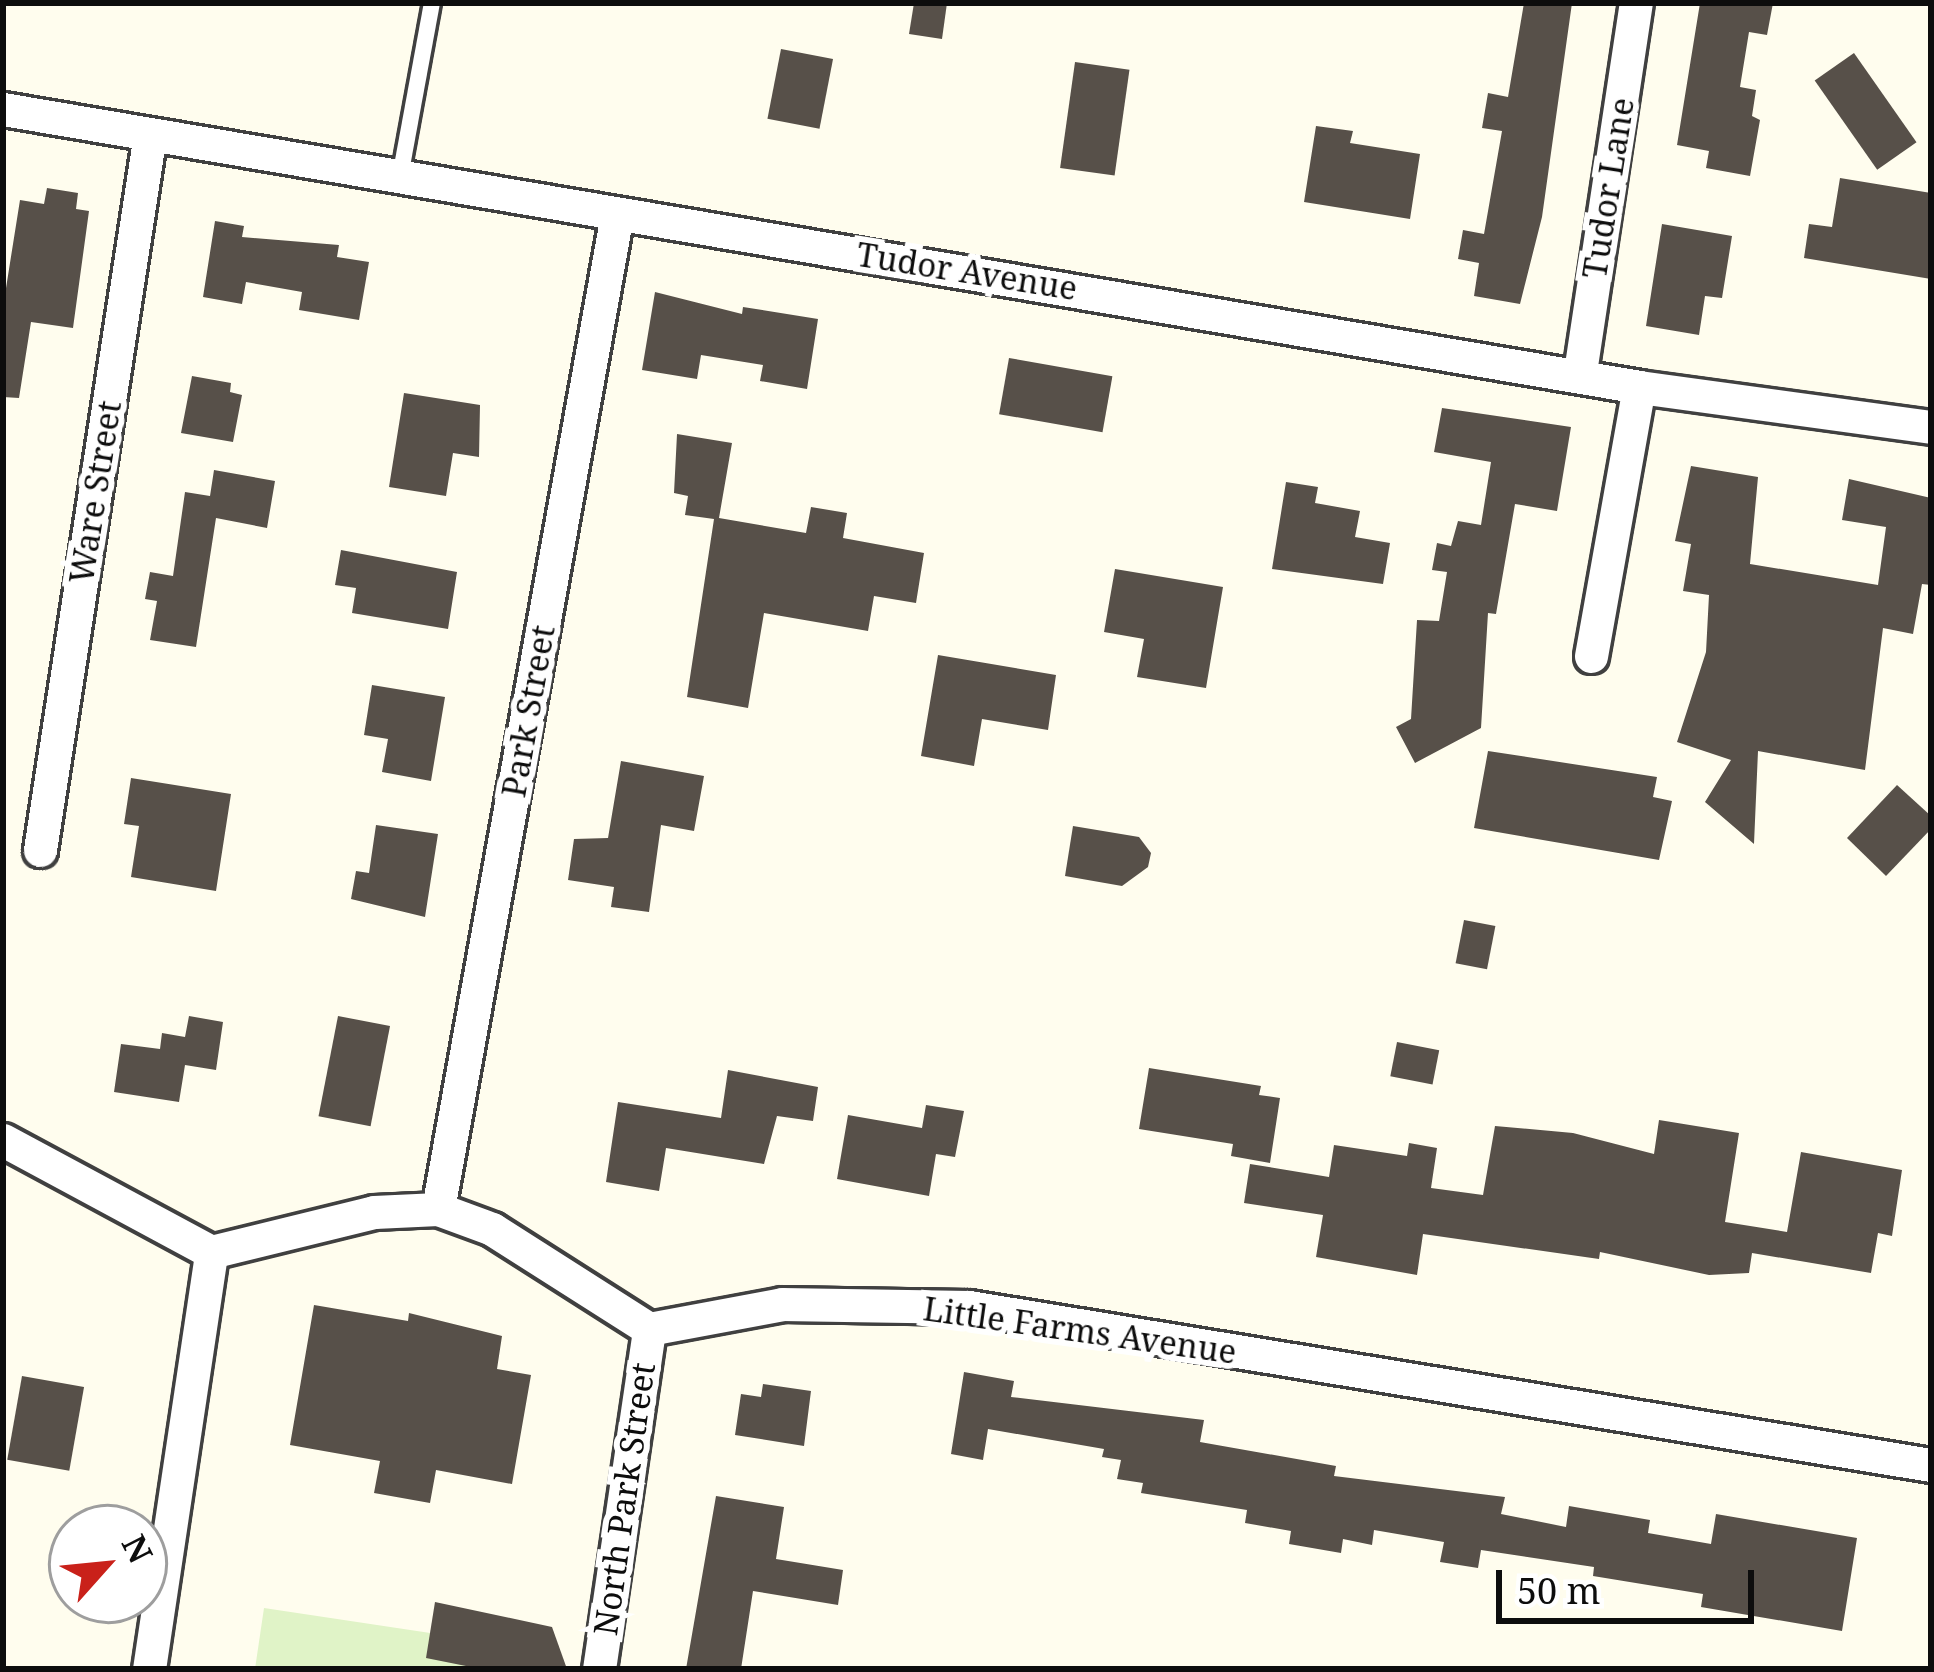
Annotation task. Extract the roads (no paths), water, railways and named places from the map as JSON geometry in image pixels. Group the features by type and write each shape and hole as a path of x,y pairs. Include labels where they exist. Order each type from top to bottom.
{"street":[{"name":"Tudor Lane","path":"1580,372 1636,3"},
{"name":"Tudor Avenue","path":"3,110 1580,372 1639,387 1931,427"},
{"name":"Ware Street","path":"40,850 150,134"},
{"name":"Park Street","path":"439,1209 617,214"},
{"path":"1591,656 1639,387"},
{"path":"3,1141 211,1252 374,1212 439,1209 492,1229 649,1329"},
{"path":"149,1669 211,1252"},
{"name":"Little Farms Avenue","path":"649,1329 782,1304 969,1307 1931,1465"},
{"name":"North Park Street","path":"599,1669 649,1329"}],"lane":[{"path":"400,177 432,3"}]}
